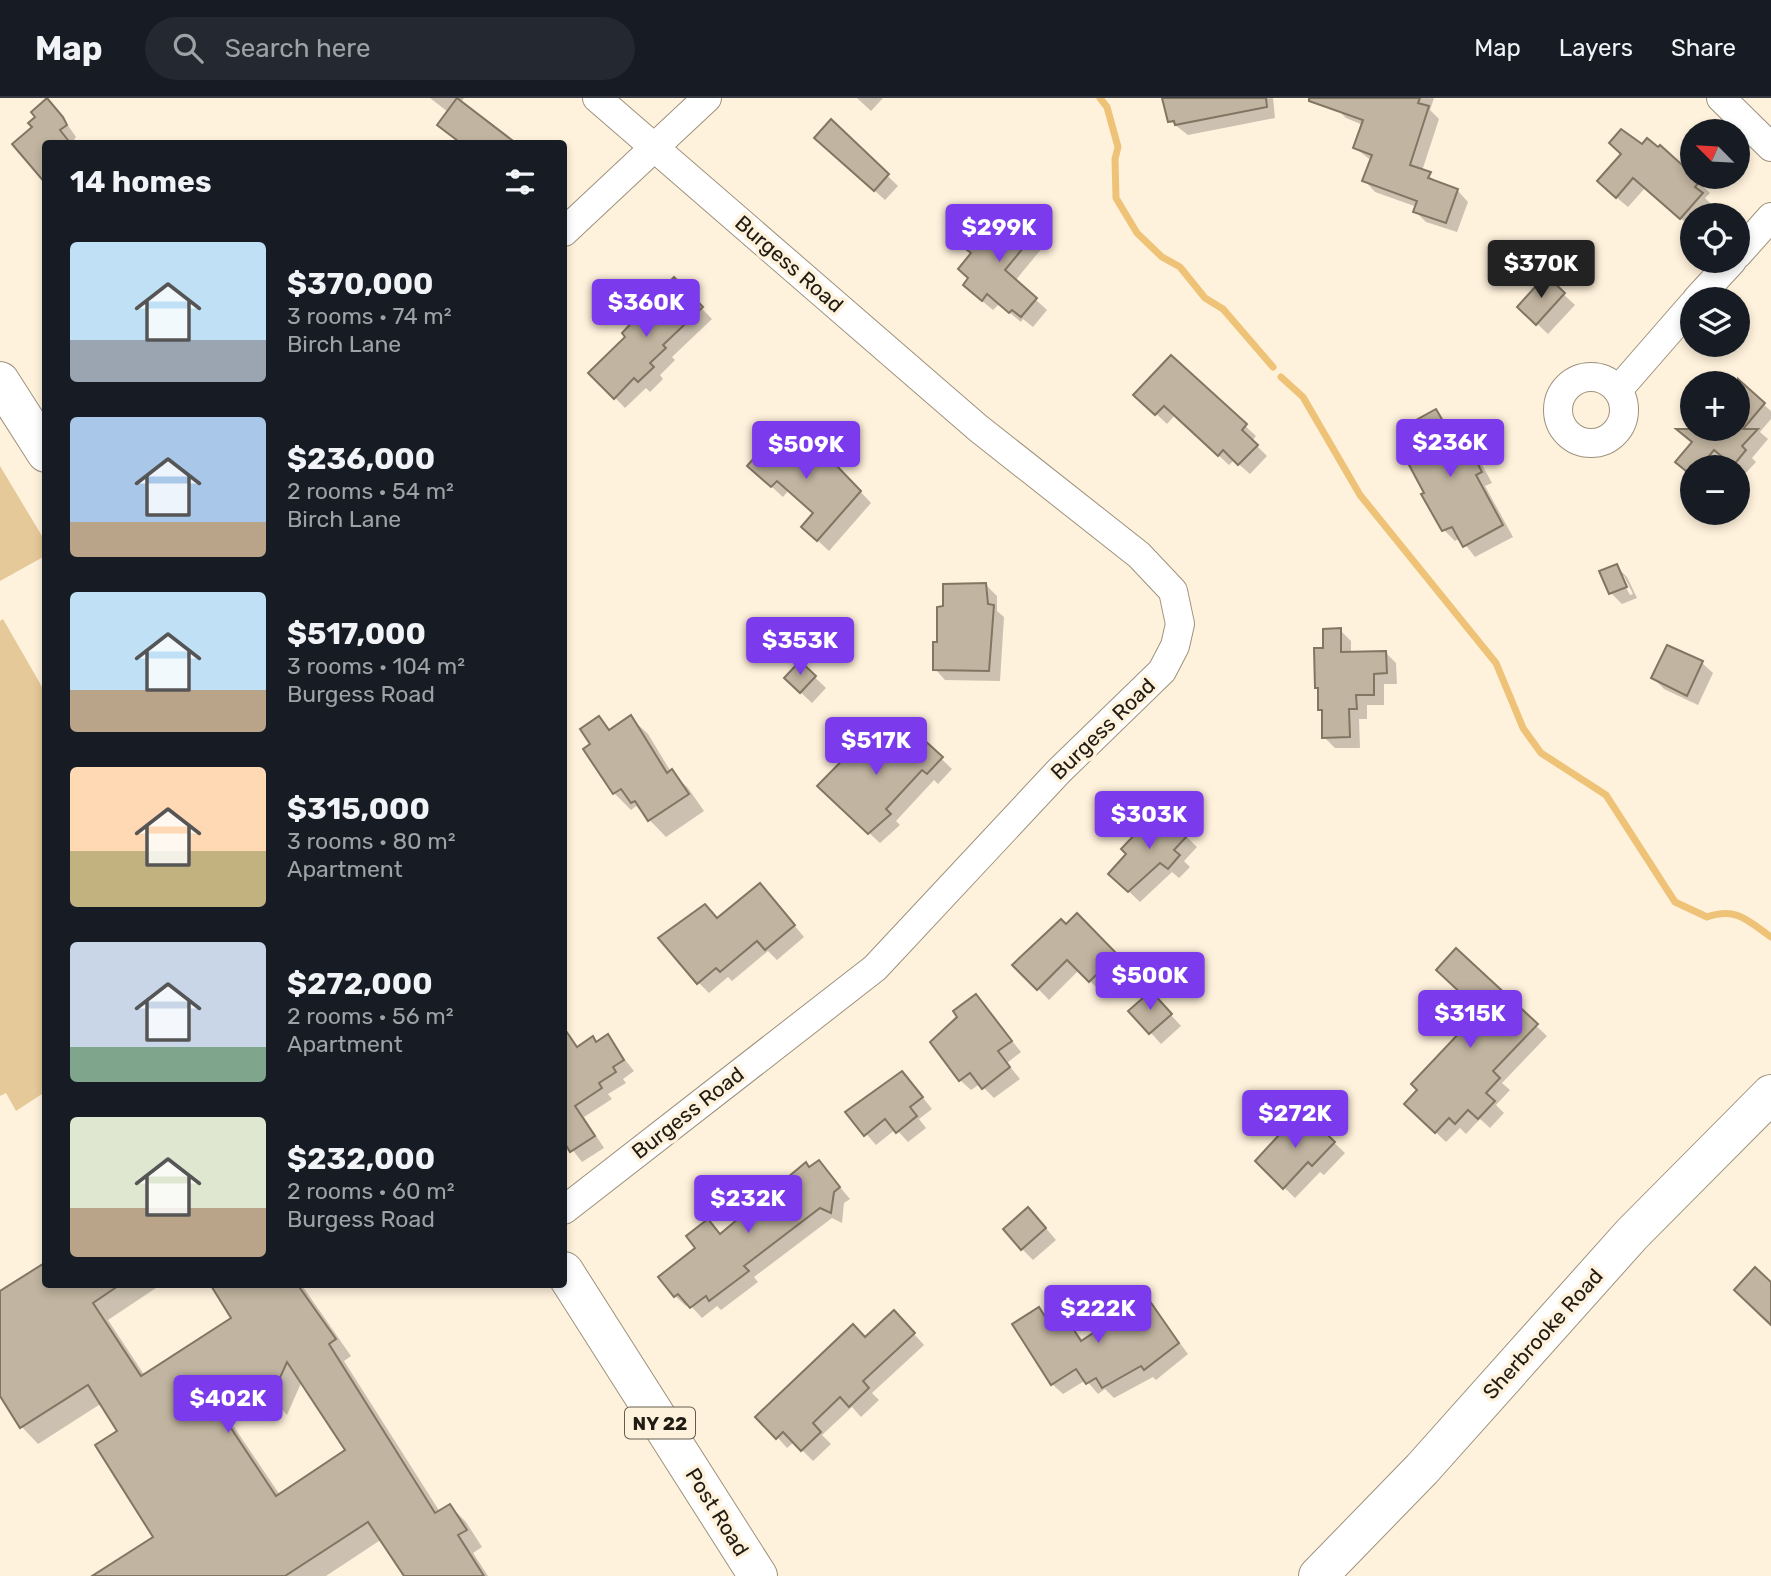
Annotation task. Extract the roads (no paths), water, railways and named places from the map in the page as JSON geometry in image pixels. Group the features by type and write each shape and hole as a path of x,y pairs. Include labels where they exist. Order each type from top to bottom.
{"street":[{"name":"Burgess Road","path":"567,1208 875,968 1059,771 1162,671 1175,646 1180,624 1173,592 1139,555 978,428 597,98"},
{"path":"567,229 707,98"},
{"path":"1721,98 1771,147"},
{"path":"1750,241 1771,217"},
{"path":"1708,287 1721,273"},
{"path":"1618,390 1680,319"},
{"path":"0,381 42,447"},
{"name":"Sherbrooke Road","path":"1318,1576 1422,1469 1632,1234 1771,1094"},
{"name":"Post Road","path":"567,1275 758,1576"}],"waterway":[{"path":"1100,98 1107,107 1118,147 1115,159 1116,198 1137,233 1162,257 1180,267 1205,298 1223,309 1273,367"},
{"path":"1281,377 1303,397 1360,495 1496,663 1523,728 1541,753 1606,795 1675,902 1707,917 1734,914 1771,937"}]}
